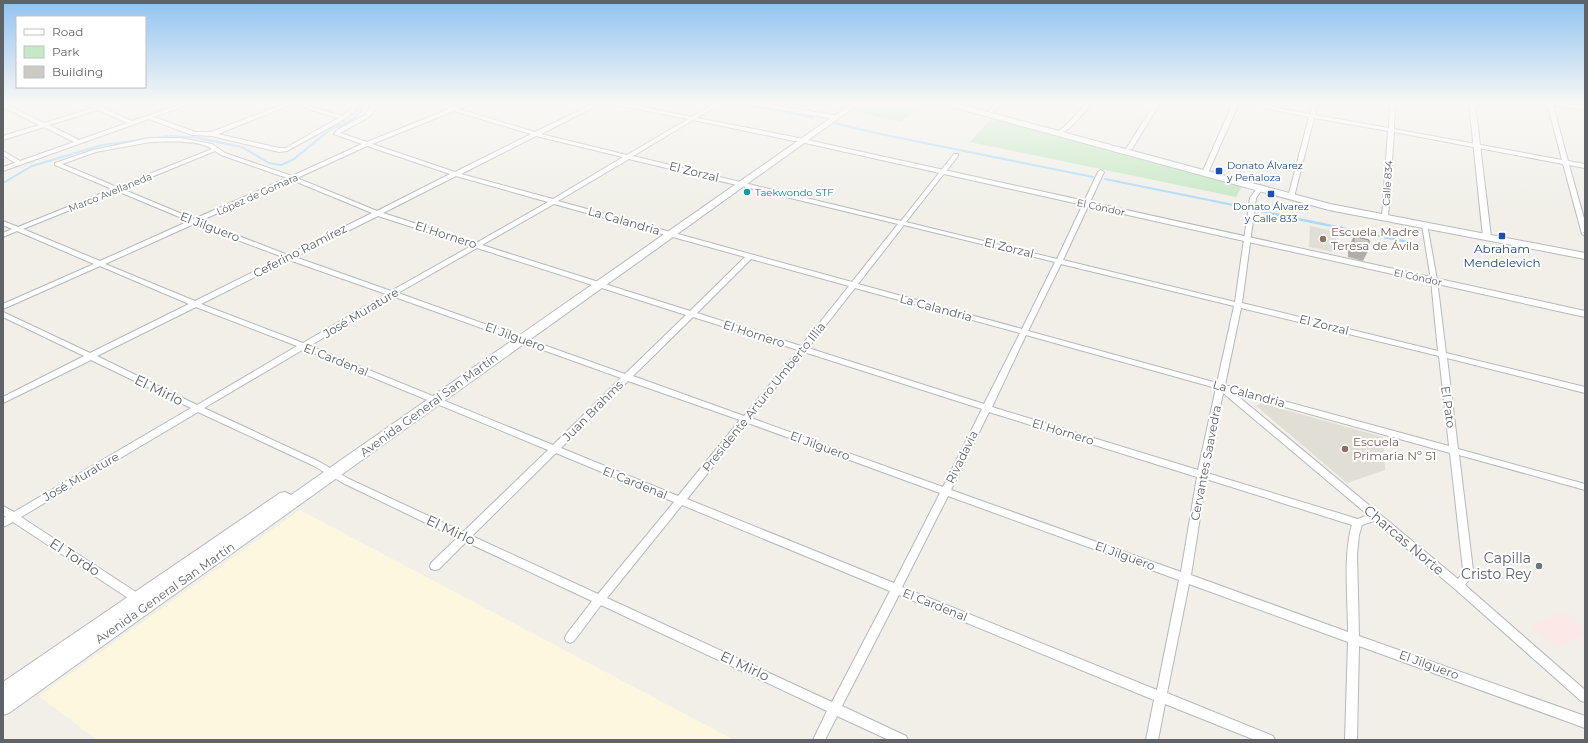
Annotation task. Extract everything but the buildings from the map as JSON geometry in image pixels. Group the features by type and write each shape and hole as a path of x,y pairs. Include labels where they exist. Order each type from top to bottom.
{"main road":[{"name":"Avenida General San Martín","path":"3,708 143,602 801,138"},
{"path":"1077,138 1292,195 1329,207 1385,216 1585,256"},
{"path":"1080,138 1129,149 1260,188 1292,195"},
{"name":"Avenida General San Martín","path":"3,692 143,602"}],"street":[{"path":"69,138 78,142"},
{"path":"3,169 90,138"},
{"path":"227,138 276,150 286,149 307,138"},
{"name":"La Calandria","path":"349,138 455,174 853,286 1585,487"},
{"name":"López de Gomara","path":"3,307 383,138"},
{"name":"Ceferino Ramírez","path":"3,400 288,256 528,138"},
{"name":"El Zorzal","path":"551,138 1058,260 1585,390"},
{"name":"José Murature","path":"3,523 393,293 661,138"},
{"name":"El Cóndor","path":"787,138 1585,314"},
{"path":"1129,149 1136,138"},
{"path":"1206,172 1221,138"},
{"path":"1292,195 1306,138"},
{"name":"Calle 834","path":"1385,216 1391,138"},
{"path":"1435,138 1585,166"},
{"path":"1475,138 1487,237"},
{"path":"1560,138 1585,234"},
{"name":"El Hornero","path":"57,164 95,151 155,139 203,143 210,145 223,154 293,178 376,213 803,350 1358,523"},
{"name":"Marco Avellaneda","path":"3,234 216,149"},
{"path":"3,153 20,163"},
{"name":"Presidente Arturo Umberto Illia","path":"570,638 745,419 803,350 956,155"},
{"name":"El Jilguero","path":"57,164 193,221 288,256 626,378 946,491 1585,722"},
{"name":"Rivadavia","path":"819,740 946,491 1058,260 1087,204 1101,172"},
{"name":"Cervantes Saavedra","path":"1152,740 1186,578 1202,475 1238,304 1253,198 1260,188"},
{"name":"El Cardenal","path":"3,223 101,263 195,304 304,346 1160,697 1190,707 1269,740"},
{"name":"El Pato","path":"1426,225 1434,280 1441,354 1468,570 1466,577 1459,586"},
{"name":"Juan Brahms","path":"435,566 750,256"},
{"name":"El Mirlo","path":"3,314 464,537 836,708 902,740"},
{"name":"Charcas Norte","path":"1221,386 1459,586 1585,697"},
{"name":"El Tordo","path":"3,510 143,602"},
{"path":"1351,740 1354,638 1352,554 1354,535 1358,523 1376,516"}],"shaded area":[{"name":"Escuela Madre Teresa de Ávila","path":"1310,226 1337,232 1334,252 1309,247"},
{"name":"Escuela Primaria Nº 51","path":"1260,403 1383,437 1385,470 1347,483 1256,406"},
{"path":"300,510 734,740 97,740 39,696"},
{"path":"1563,611 1585,629 1585,635 1558,648 1531,626"}],"green space":[{"path":"974,138 1068,138 1242,186 1236,197 970,142"}],"waterway":[{"path":"3,183 32,166 102,145 157,138"},
{"path":"193,138 242,147 269,163 281,165 294,159 320,138"},
{"path":"898,138 1093,177"},
{"path":"1105,179 1248,208"},
{"path":"1261,211 1279,215"},
{"path":"1274,214 1418,244"}],"place":[{"name":"Donato Álvarez y Peñaloza","path":"1219,171"},
{"name":"Taekwondo STF","path":"747,192"},
{"name":"Donato Álvarez y Calle 833","path":"1271,194"},
{"name":"Abraham Mendelevich","path":"1502,236"},
{"name":"Escuela Madre Teresa de Ávila","path":"1323,239"},
{"name":"Escuela Primaria Nº 51","path":"1345,449"},
{"name":"Capilla Cristo Rey","path":"1539,566"}]}
